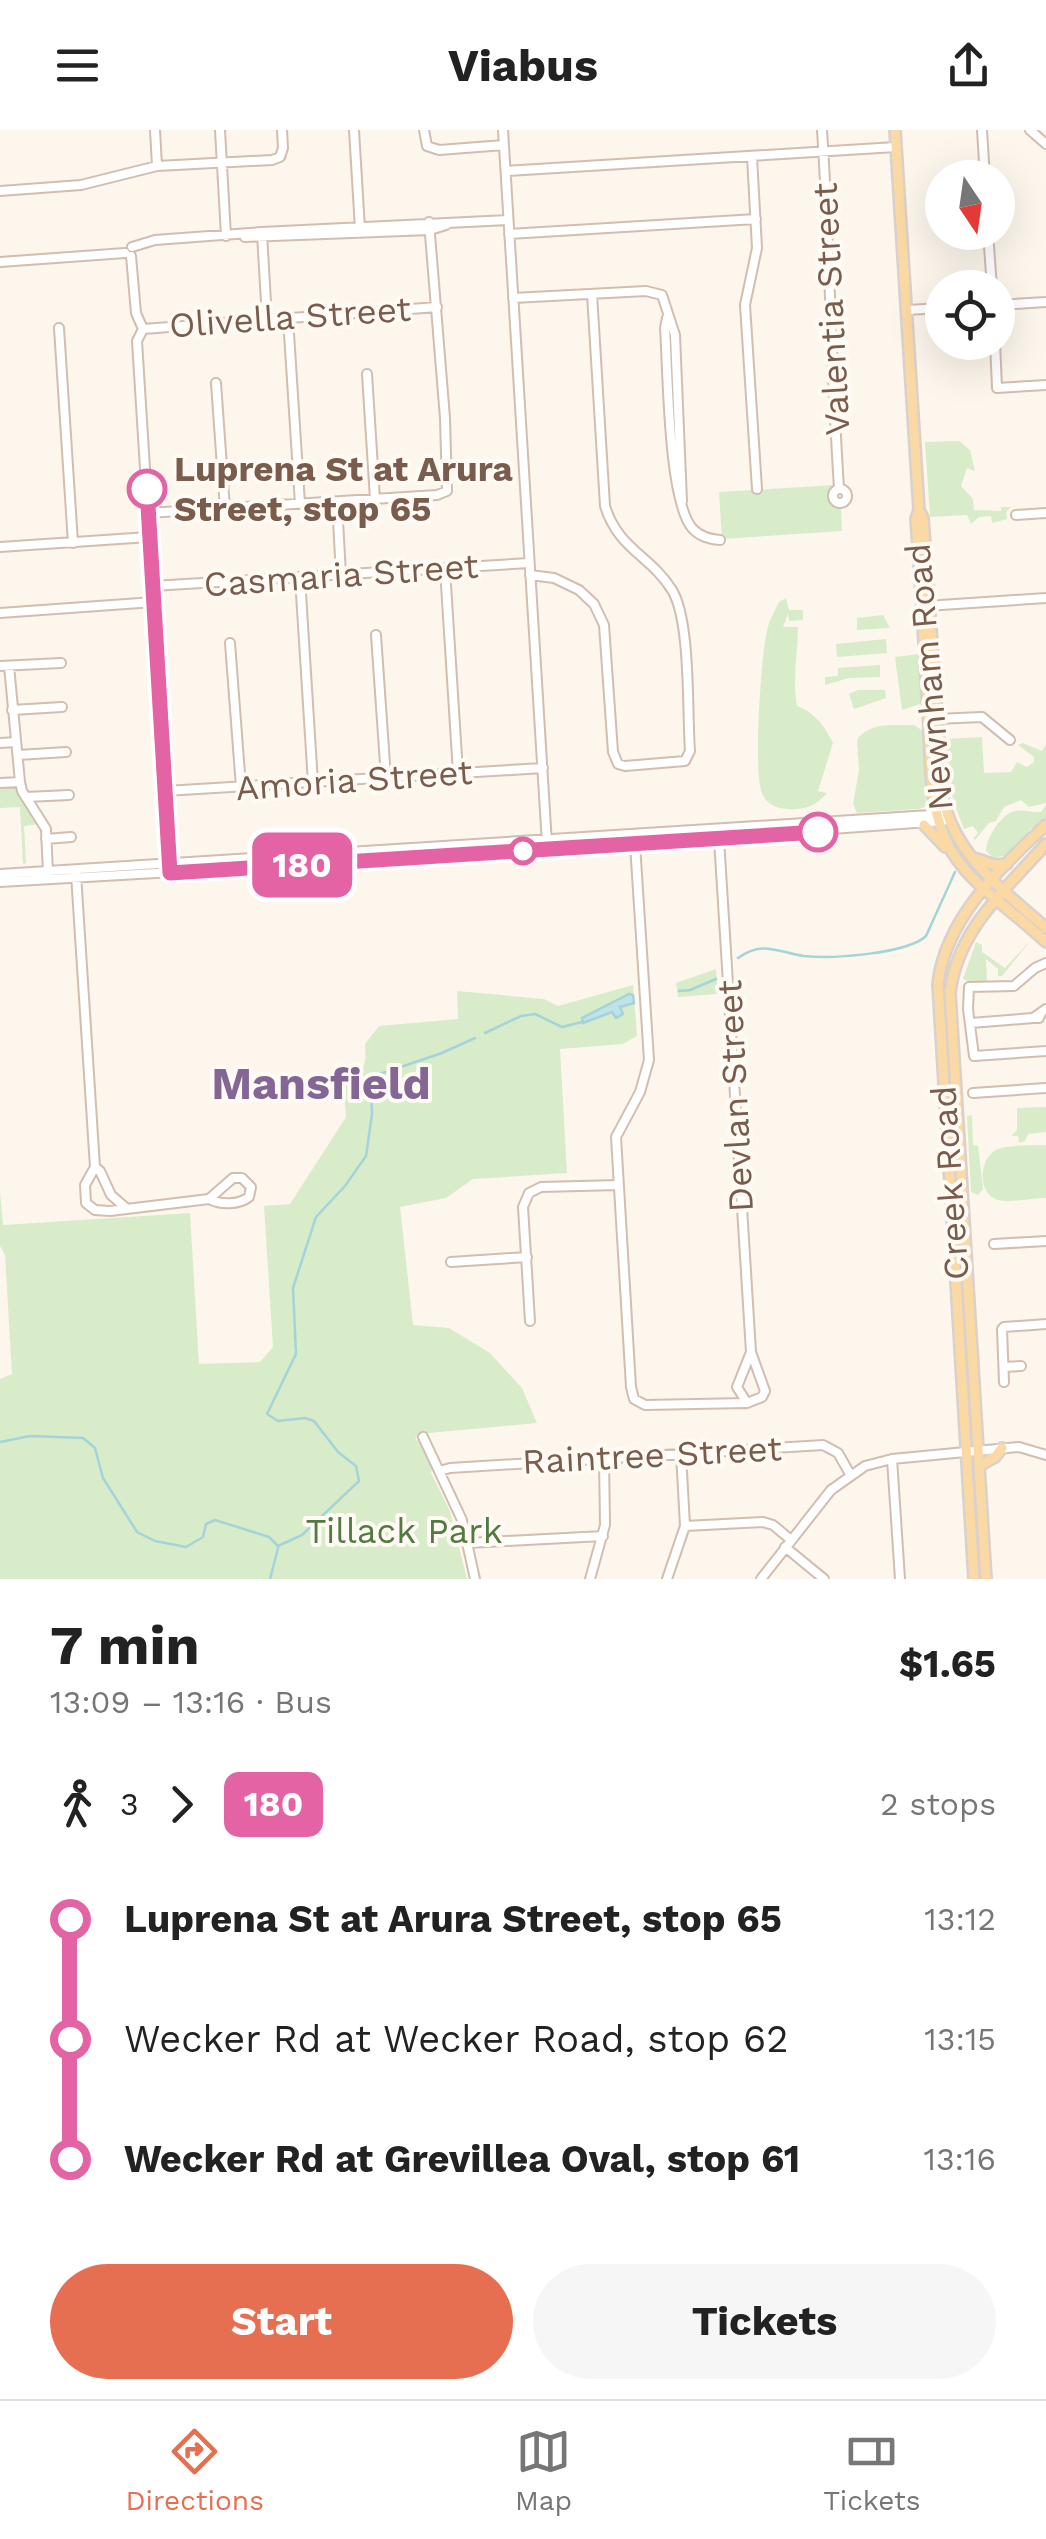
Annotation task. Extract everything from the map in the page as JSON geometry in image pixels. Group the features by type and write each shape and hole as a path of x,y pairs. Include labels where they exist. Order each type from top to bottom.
{"main road":[{"name":"Newnham Road","path":"895,130 919,510 916,519 943,818 990,885"},
{"name":"Newnham Road","path":"925,606 943,818 952,851 970,874 990,885"},
{"path":"924,825 952,851"},
{"name":"Creek Road","path":"974,1579 938,984 947,944 967,910 1046,825"},
{"name":"Creek Road","path":"986,1579 950,1002 957,957 966,938 1046,844"},
{"path":"971,858 995,865 1008,864"},
{"path":"967,910 970,874"},
{"path":"1018,876 1016,907 1046,942"},
{"path":"990,885 1046,928"},
{"path":"986,913 1016,907"},
{"path":"979,1466 996,1457 1002,1448"}],"street":[{"path":"155,130 157,166"},
{"path":"220,130 226,236"},
{"path":"0,191 65,187 157,166 272,160 284,148 282,130"},
{"path":"354,130 360,230"},
{"path":"424,130 428,146 438,150 504,145"},
{"path":"504,130 547,845"},
{"name":"Valentia Street","path":"822,130 839,488"},
{"path":"982,130 984,160"},
{"path":"1030,130 1045,140"},
{"path":"506,171 896,148"},
{"path":"752,157 756,259 744,305 757,489"},
{"path":"510,234 756,219"},
{"path":"0,262 130,252 155,240 508,220"},
{"path":"148,513 437,495 449,488 429,226"},
{"path":"262,235 268,319"},
{"path":"130,252 136,313 144,329 138,341 170,868"},
{"path":"513,298 656,291 662,296 675,335 682,501 693,528 707,538 720,540"},
{"path":"530,575 554,578 579,590 594,604 604,625 612,752 618,764 685,761 690,751 679,606 661,576 616,533 605,506 592,294"},
{"path":"1015,304 1046,302"},
{"name":"Olivella Street","path":"144,329 437,308"},
{"path":"907,310 925,309"},
{"path":"288,318 300,504"},
{"path":"59,328 73,543"},
{"path":"995,360 997,388 1046,385"},
{"path":"368,374 375,499"},
{"path":"216,383 225,508"},
{"path":"336,502 341,575"},
{"path":"1016,515 1046,513"},
{"path":"0,547 150,537"},
{"name":"Casmaria Street","path":"152,586 530,563"},
{"path":"445,569 458,773"},
{"path":"300,578 313,783"},
{"path":"925,606 1046,598"},
{"path":"0,612 154,602"},
{"path":"376,635 386,778"},
{"path":"230,643 241,787"},
{"path":"48,875 43,823 20,782 5,666 61,663"},
{"path":"0,702 12,706 62,707"},
{"path":"936,719 982,717 1010,740"},
{"path":"0,743 16,742"},
{"path":"18,755 66,752"},
{"name":"Amoria Street","path":"165,792 543,768"},
{"path":"0,783 20,782"},
{"path":"26,798 69,794"},
{"path":"635,840 719,839 924,825 943,818"},
{"path":"0,874 76,874 943,818"},
{"path":"46,839 71,837"},
{"name":"Devlan Street","path":"719,839 751,1352 765,1391 762,1398 747,1402"},
{"path":"635,840 648,1060 640,1092 616,1137 634,1399 645,1405 747,1402"},
{"path":"76,874 94,1167 84,1198 90,1207 102,1210 208,1199 233,1178 242,1178 250,1188 245,1201 215,1203 208,1199"},
{"path":"0,882 48,875"},
{"path":"1046,964 1014,986 970,987 971,1052 976,1057 1046,1052"},
{"path":"971,1023 1040,1013"},
{"path":"973,1093 1046,1088"},
{"path":"985,1092 986,1106"},
{"path":"94,1167 111,1194 126,1208"},
{"path":"530,1321 523,1208 529,1193 540,1187 619,1184"},
{"path":"102,1210 111,1194"},
{"path":"994,1244 1004,1239 1046,1241"},
{"path":"451,1262 526,1257"},
{"path":"1004,1382 1004,1326 1046,1324"},
{"name":"Devlan Street","path":"727,1402 751,1352"},
{"path":"1004,1367 1021,1366"},
{"path":"737,1388 747,1402"},
{"path":"423,1437 462,1520 475,1579"},
{"name":"Raintree Street","path":"440,1471 824,1445 838,1453 850,1474"},
{"path":"761,1579 831,1490 864,1466 892,1458 1002,1448 1030,1448 1046,1454"},
{"path":"667,1579 685,1526 681,1454"},
{"path":"590,1579 607,1509 604,1458"},
{"path":"892,1458 900,1579"},
{"path":"685,1526 763,1522 824,1579"},
{"path":"468,1543 603,1536"}],"green space":[{"path":"959,441 970,450 975,471 967,468 961,486 973,499 974,510 1001,511 1001,507 1011,507 1006,512 1007,519 992,523 991,516 979,517 971,524 967,515 930,517 925,442"},
{"path":"834,485 829,497 832,504 841,507 842,531 722,539 719,492"},
{"path":"786,598 789,610 803,610 803,620 789,621 788,614 783,627 798,627 797,706 819,721 833,743 818,791 827,793 814,804 793,809 766,800 758,762 765,644 772,616 779,602"},
{"path":"883,615 890,628 857,630 857,618"},
{"path":"886,639 887,653 837,657 836,644"},
{"path":"919,654 923,703 902,710 895,657"},
{"path":"880,665 880,677 849,678 825,685 825,677 838,676 838,668"},
{"path":"885,690 886,698 854,709 849,694"},
{"path":"914,725 923,731 927,806 857,813 853,804 859,770 857,740 876,727"},
{"path":"982,737 984,773 1011,772 1017,762 1027,767 1034,757 1018,745 1023,743 1042,751 1046,744 1046,803 1029,807 1021,800 1004,807 996,821 989,823 975,840 978,833 973,826 964,829 953,801 946,739"},
{"path":"16,786 40,824 24,826 23,864 20,807 0,808 0,787"},
{"path":"1046,805 1046,823 1030,829 1008,855 994,858 986,851 991,834 1009,813 1041,812"},
{"path":"1032,939 1002,976 986,959 987,982 975,984 963,979 976,942 982,945 982,952 1005,968"},
{"path":"716,969 718,994 678,997 676,983"},
{"name":"Tillack Park","path":"633,985 637,1036 623,1044 560,1049 567,1173 473,1179 446,1198 400,1207 413,1325 449,1328 490,1353 522,1388 537,1423 429,1433 415,1438 434,1460 431,1473 450,1511 467,1579 0,1579 0,1379 12,1374 5,1255 0,1246 0,1191 3,1225 190,1213 199,1364 260,1362 273,1347 264,1206 290,1204 346,1117 343,1083 363,1068 365,1044 379,1026 458,1019 457,991 544,999 558,1006"},
{"path":"1046,1107 1046,1132 1028,1134 1019,1143 1018,1136 1011,1136 1017,1130 1017,1108"},
{"path":"972,1115 973,1145 978,1146 983,1189 978,1195 971,1192 967,1116"},
{"path":"1046,1145 1046,1198 1009,1201 991,1196 983,1175 992,1153 1009,1146"}],"water":[{"path":"633,995 634,1003 620,1007 623,1014 616,1018 612,1012 583,1023 582,1018"}],"waterway":[{"path":"738,958 763,948 804,956 849,956 916,942 926,936 955,872"},
{"path":"679,991 716,979"},
{"path":"485,1033 521,1016 535,1014 562,1027 582,1022"},
{"path":"278,1546 302,1535 359,1481 356,1466 338,1452 314,1421 278,1421 267,1414 296,1354 293,1288 316,1217 366,1156 372,1114 371,1081 377,1075 475,1038"},
{"path":"0,1442 30,1436 83,1438 95,1448 103,1478 137,1532 155,1541 186,1547 203,1537 206,1524 215,1520 269,1537 277,1545"},
{"path":"270,1579 278,1548"}],"bus line":[{"name":"180","path":"147,489 170,873 818,832"}],"place":[{"name":"Luprena St at Arura Street, stop 65","path":"147,489"}],"district":[{"name":"Mansfield","path":"321,1083"}]}
